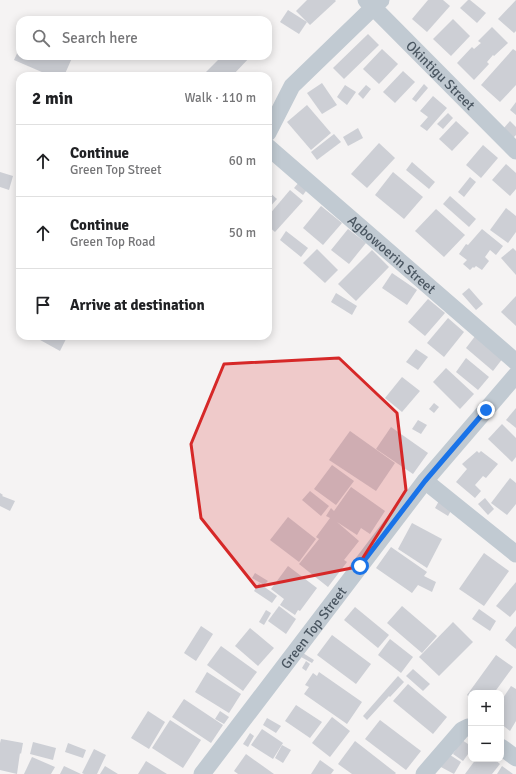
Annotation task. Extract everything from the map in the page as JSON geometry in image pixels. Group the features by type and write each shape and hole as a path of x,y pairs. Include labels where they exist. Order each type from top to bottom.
{"street":[{"path":"272,125 292,86 373,2"},
{"name":"Okintigu Street","path":"373,2 516,151"},
{"name":"Agbowoerin Street","path":"272,150 516,362"},
{"name":"Green Top Street","path":"202,774 425,481 516,375"},
{"path":"425,481 516,554"},
{"path":"424,774 462,730 468,727"},
{"path":"504,749 516,758"}],"highlighted area":[{"path":"339,358 397,413 406,490 357,567 256,587 201,518 191,444 224,364"}],"building":[{"path":"307,0 336,1 310,25 296,11"},
{"path":"428,0 443,0 450,6 427,32 412,19"},
{"path":"468,0 486,13 477,23 460,8"},
{"path":"516,0 516,31 514,33 498,19"},
{"path":"288,10 307,22 299,34 280,22"},
{"path":"453,19 470,36 451,56 433,39"},
{"path":"492,27 508,43 494,56 493,55 487,62 489,64 474,80 457,63 472,47 474,49 481,43 478,41"},
{"path":"368,34 379,45 344,79 333,68"},
{"path":"382,49 398,64 379,84 363,69"},
{"path":"513,49 516,51 516,85 500,102 481,85"},
{"path":"16,56 16,60 71,60 66,72 42,72 14,60"},
{"path":"218,60 247,60 236,72 206,72"},
{"path":"403,71 415,82 395,103 383,92"},
{"path":"322,83 337,105 322,114 307,93"},
{"path":"424,84 428,88 416,102 412,99"},
{"path":"345,85 356,92 347,105 337,97"},
{"path":"366,85 371,89 363,99 358,94"},
{"path":"433,96 447,108 427,131 420,126 428,117 420,111"},
{"path":"516,102 516,115 510,110"},
{"path":"307,105 331,133 311,150 287,122"},
{"path":"448,113 453,118 443,129 437,124"},
{"path":"456,121 469,133 452,151 439,139"},
{"path":"510,121 516,127 516,135 513,138 503,129"},
{"path":"358,128 363,138 348,146 343,137"},
{"path":"334,134 341,142 317,160 311,152"},
{"path":"379,143 395,158 367,188 351,174"},
{"path":"483,145 498,158 481,178 466,165"},
{"path":"412,162 435,182 429,189 406,170"},
{"path":"506,164 516,173 516,189 510,196 492,180"},
{"path":"0,172 13,176 9,190 0,187"},
{"path":"393,172 423,197 404,219 375,195"},
{"path":"470,177 476,182 464,197 458,192"},
{"path":"300,181 309,187 303,195 294,188"},
{"path":"290,190 303,201 275,232 272,229 272,211"},
{"path":"272,195 277,199 272,205"},
{"path":"450,196 476,219 469,227 443,204"},
{"path":"321,206 342,223 323,245 303,228"},
{"path":"506,208 516,216 516,232 508,243 490,230"},
{"path":"436,209 465,235 444,257 415,231"},
{"path":"348,229 366,243 349,264 331,250"},
{"path":"482,229 503,246 496,255 490,250 485,257 489,261 482,270 476,266 470,270 463,264 467,260 459,254 466,244 468,245"},
{"path":"286,231 308,248 301,257 280,240"},
{"path":"513,248 516,251 516,275 501,258"},
{"path":"317,249 338,270 325,283 303,263"},
{"path":"372,250 389,267 356,301 338,284"},
{"path":"392,273 417,290 407,305 382,288"},
{"path":"469,288 483,304 476,310 462,294"},
{"path":"336,293 357,306 352,315 331,302"},
{"path":"516,296 516,326 501,312"},
{"path":"428,299 445,313 425,336 408,322"},
{"path":"448,318 464,332 444,357 427,343"},
{"path":"476,335 503,358 493,371 466,348"},
{"path":"40,340 66,340 60,351"},
{"path":"416,349 428,357 418,370 406,362"},
{"path":"466,358 489,377 478,390 456,372"},
{"path":"446,368 474,394 460,409 433,382"},
{"path":"402,377 420,391 402,412 385,398"},
{"path":"434,403 439,407 434,413 429,409"},
{"path":"516,408 516,428 506,420"},
{"path":"418,420 427,425 421,434 412,429"},
{"path":"502,424 516,438 516,457 512,462 488,439"},
{"path":"391,427 428,453 413,474 376,449"},
{"path":"350,431 395,463 376,491 329,460"},
{"path":"477,451 479,453 481,451 498,464 486,478 483,476 475,485 481,491 475,498 456,482 467,469 462,464"},
{"path":"332,465 354,481 336,505 314,489"},
{"path":"510,478 516,483 516,504 507,515 491,503"},
{"path":"351,487 385,511 370,534 361,528 357,535 337,522 359,541 344,560 347,562 328,587 299,564 319,539 316,537 330,518 326,516 331,508 334,511"},
{"path":"310,491 329,506 321,516 302,500"},
{"path":"0,493 3,495 2,496 15,501 10,511 0,506"},
{"path":"485,498 494,509 488,515 478,504"},
{"path":"440,499 453,507 448,516 435,508"},
{"path":"288,517 316,539 299,562 270,540"},
{"path":"412,523 442,539 427,568 398,549"},
{"path":"391,547 427,572 424,576 436,582 432,592 418,585 412,593 376,568"},
{"path":"484,553 509,571 484,606 459,589"},
{"path":"288,566 317,588 300,611 298,610 295,615 280,605 284,599 271,589"},
{"path":"255,573 268,581 264,585 252,578"},
{"path":"516,582 516,610 510,617 496,606"},
{"path":"259,583 277,596 272,603 254,591"},
{"path":"279,606 296,619 286,634 268,621"},
{"path":"402,606 437,636 422,653 387,623"},
{"path":"355,607 389,635 378,648 344,620"},
{"path":"479,609 496,621 490,631 472,619"},
{"path":"266,610 271,613 264,625 259,622"},
{"path":"453,622 473,642 439,676 419,657"},
{"path":"201,626 213,634 196,661 184,653"},
{"path":"516,626 516,649 505,640"},
{"path":"250,628 274,648 258,666 235,646"},
{"path":"332,635 371,664 356,684 317,655"},
{"path":"390,639 413,657 401,673 378,655"},
{"path":"221,646 257,672 243,691 207,665"},
{"path":"303,653 314,660 312,663 301,657"},
{"path":"496,655 513,667 496,690 471,690"},
{"path":"306,661 310,664 306,671 302,668"},
{"path":"413,669 430,684 423,691 406,676"},
{"path":"207,672 241,694 229,713 195,692"},
{"path":"319,672 362,702 347,724 304,694 309,687 305,685 313,673 317,676"},
{"path":"398,676 404,682 367,720 363,716"},
{"path":"408,684 447,717 433,734 393,701"},
{"path":"511,686 516,689 516,721 510,731 504,726 504,696"},
{"path":"184,699 223,725 211,743 172,717"},
{"path":"296,705 322,722 310,738 285,721"},
{"path":"148,711 165,722 149,749 131,738"},
{"path":"220,711 229,717 224,724 215,719"},
{"path":"332,717 350,731 330,757 312,743"},
{"path":"267,718 281,726 276,733 263,725"},
{"path":"170,720 201,740 183,768 152,748"},
{"path":"380,720 421,751 406,770 365,739"},
{"path":"262,729 283,743 273,759 251,745"},
{"path":"250,733 254,736 248,747 243,744"},
{"path":"1,739 23,743 17,774 0,770"},
{"path":"462,740 468,744 468,754 463,761 453,754"},
{"path":"355,741 396,773 352,774 338,764"},
{"path":"33,742 56,748 53,760 30,754"},
{"path":"68,743 86,750 83,758 65,752"},
{"path":"282,745 291,750 283,763 275,758"},
{"path":"94,749 106,755 97,774 84,774 82,773"},
{"path":"447,753 461,762 454,774 439,766"},
{"path":"246,754 274,774 238,774 234,771"},
{"path":"32,757 55,767 51,774 24,774"},
{"path":"320,760 334,770 331,774 311,774"},
{"path":"146,761 167,774 138,774"},
{"path":"474,762 498,762 500,764 492,774 465,774"},
{"path":"64,766 81,774 60,774"},
{"path":"105,766 118,774 100,774"},
{"path":"502,766 513,774 497,774"}],"route":[{"path":"360,566 425,481 486,410"}]}
